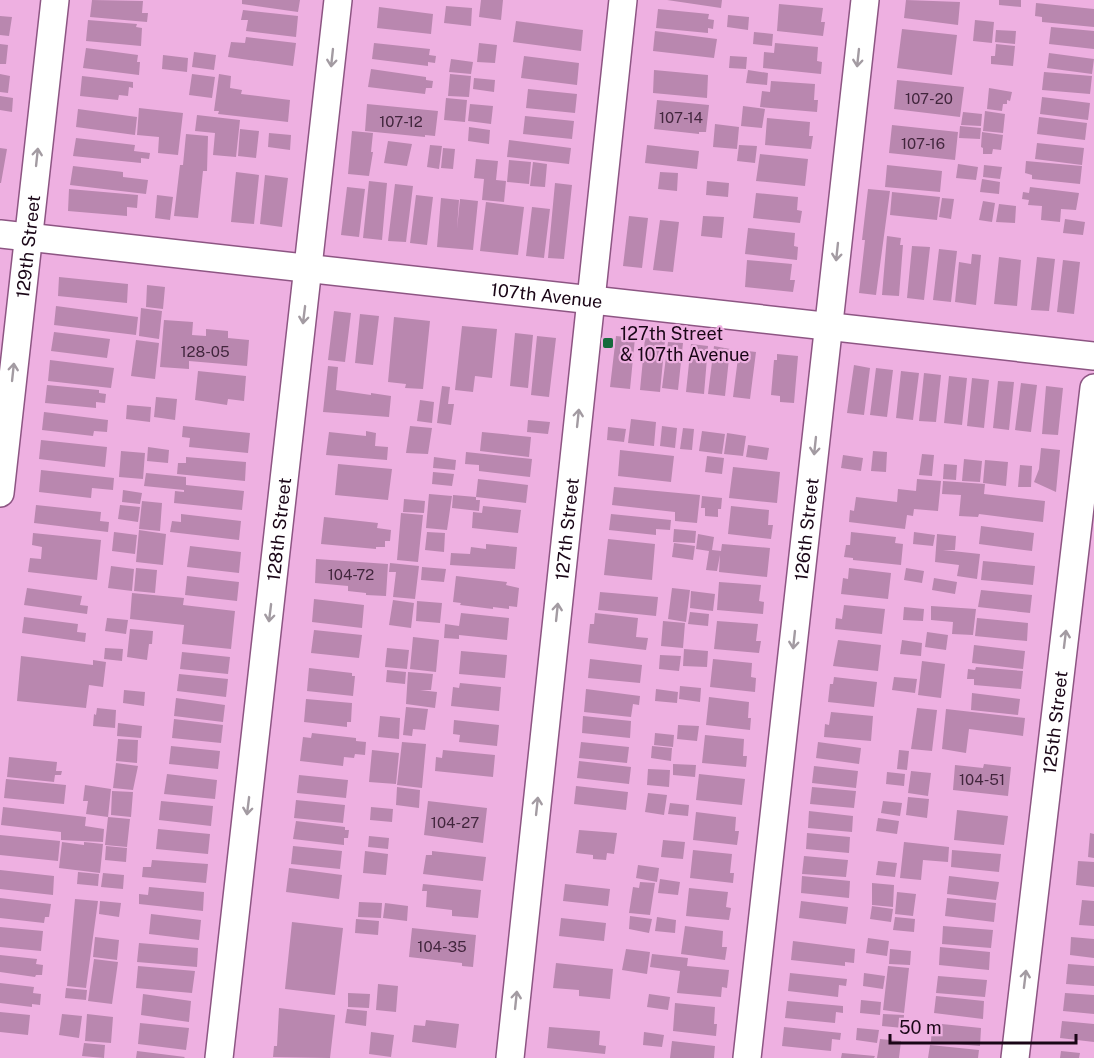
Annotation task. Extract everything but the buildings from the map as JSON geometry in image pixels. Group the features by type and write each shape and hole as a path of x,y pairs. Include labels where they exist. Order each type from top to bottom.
{"street":[{"name":"129th Street","path":"0,493 55,0"},
{"name":"128th Street","path":"219,1058 338,0"},
{"name":"127th Street","path":"510,1058 623,0"},
{"name":"126th Street","path":"747,1058 865,0"},
{"name":"107th Avenue","path":"0,234 1094,356"},
{"name":"125th Street","path":"1015,1058 1094,388"}],"place":[{"name":"127th Street & 107th Avenue","path":"608,343"}]}
